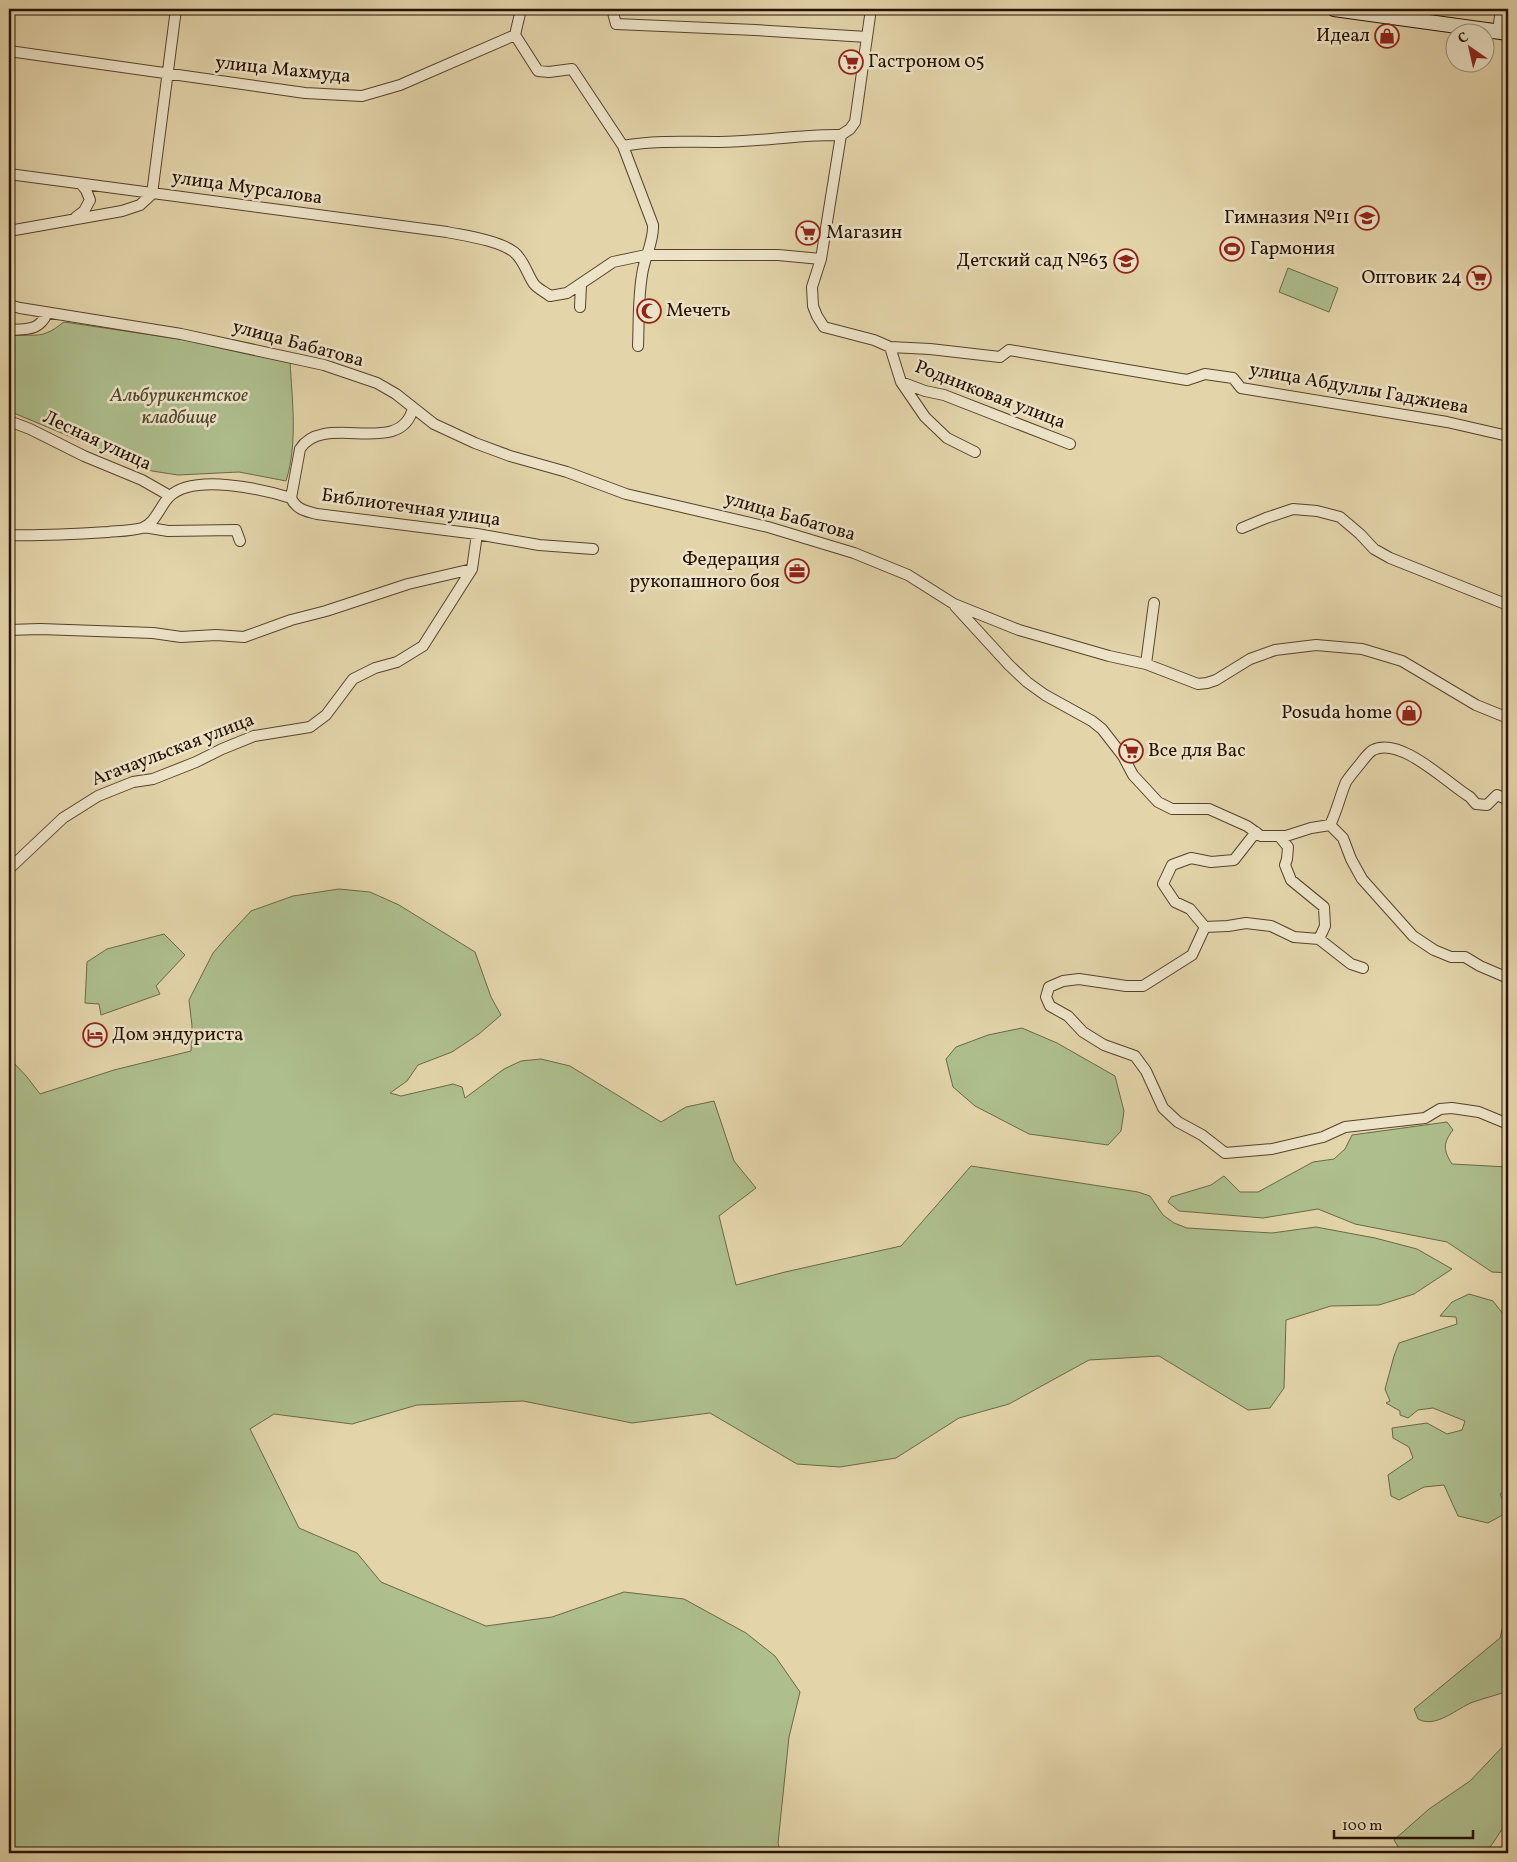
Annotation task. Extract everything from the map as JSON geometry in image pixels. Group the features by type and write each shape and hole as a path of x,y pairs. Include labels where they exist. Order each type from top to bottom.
{"main road":[{"path":"1334,9 1503,32"}],"street":[{"path":"9,231 122,211 140,205 152,194 176,9"},
{"path":"521,9 515,35 538,71 549,72 572,69 624,146 653,225 654,233 646,255 639,292 638,346"},
{"path":"612,9 616,24 867,36"},
{"path":"624,146 669,141 720,142 841,135 856,122 871,9"},
{"path":"1502,9 1503,32"},
{"name":"улица Махмуда","path":"9,51 304,93 362,96 400,85 515,35"},
{"path":"580,307 581,284 613,262 646,255 778,255 821,259 841,135"},
{"name":"улица Мурсалова","path":"9,174 447,232 499,245 514,252 526,267 535,286 550,296 567,293 581,284"},
{"path":"75,218 84,211 90,200 81,184"},
{"name":"улица Абдуллы Гаджиева","path":"821,259 812,287 812,298 817,316 824,327 874,340 890,347 930,349 1000,357 1009,350 1187,380 1205,374 1233,378 1241,388 1447,422 1508,436"},
{"name":"улица Бабатова","path":"9,304 46,313 181,334 324,365 377,383 396,394 434,424 475,443 510,456 567,472 626,494 768,527 854,554 908,575 954,604 1019,630 1108,656 1146,664 1198,684 1207,683 1224,676 1250,659 1275,650 1316,645 1362,649 1402,661 1476,705 1508,718"},
{"path":"9,330 36,327 44,321 46,313"},
{"name":"Родниковая улица","path":"890,347 901,382 925,391 944,395 1070,444"},
{"path":"901,382 925,417 947,438 974,452"},
{"path":"290,498 300,449 304,443 311,438 328,434 379,433 397,430 405,425 411,416 413,408"},
{"name":"Лесная улица","path":"9,421 84,456 142,480 170,496"},
{"name":"Библиотечная улица","path":"170,496 181,490 194,487 234,484 267,490 290,498 300,509 317,514 477,534 539,545 593,549"},
{"path":"144,527 153,519 170,496"},
{"path":"1242,528 1293,509 1317,511 1340,518 1360,534 1374,549 1390,558 1508,605"},
{"path":"9,535 91,533 144,527 168,531 236,530 240,541"},
{"name":"Агачаульская улица","path":"11,864 63,818 98,796 133,782 153,779 254,736 310,727 326,715 353,679 375,668 397,662 423,646 472,569 477,534"},
{"path":"9,630 40,629 144,633 180,637 216,635 244,637 291,620 326,611 377,594 472,569"},
{"path":"1146,664 1154,603"},
{"path":"954,604 1009,665 1027,682 1102,729 1133,774 1158,802 1172,809 1209,809 1247,826 1261,836 1290,835 1311,828 1330,825"},
{"path":"1330,825 1336,814 1338,802 1347,781 1367,755 1374,750 1387,749 1397,751 1420,760 1470,797 1476,804 1487,806 1497,795 1508,800"},
{"path":"1330,825 1343,838 1351,860 1362,879 1413,936 1434,950 1451,957 1465,957 1480,966 1508,978"},
{"path":"1256,832 1234,860 1211,862 1191,858 1172,864 1163,884 1175,902 1190,910 1206,927 1246,923 1271,926 1294,937 1319,938 1351,964 1363,968"},
{"path":"1279,836 1288,846 1285,865 1290,880 1324,907 1325,926 1319,938"},
{"path":"1206,927 1192,955 1143,986 1126,986 1079,979 1049,986 1046,997 1050,1006 1068,1016 1082,1032 1104,1045 1136,1056 1146,1071 1162,1108 1178,1122 1202,1135 1226,1153 1272,1149 1323,1136 1346,1127 1425,1118 1440,1110 1452,1108 1479,1112 1508,1124"}],"green space":[{"path":"1288,268 1338,288 1329,312 1279,292"},
{"name":"Альбурикентское кладбище","path":"64,322 227,346 290,361 293,437 290,467 286,481 239,472 178,475 152,471 9,411 9,336 43,334"},
{"path":"339,889 370,892 399,905 475,952 491,997 501,1015 479,1034 452,1052 418,1065 407,1081 390,1093 401,1096 453,1084 462,1087 465,1098 504,1069 521,1061 541,1059 570,1066 661,1122 686,1107 714,1101 734,1161 756,1188 719,1216 736,1285 901,1246 971,1166 1138,1192 1150,1196 1163,1215 1174,1223 1187,1228 1272,1233 1316,1227 1375,1238 1417,1249 1452,1269 1414,1294 1379,1305 1331,1306 1286,1320 1284,1388 1270,1408 1248,1410 1159,1356 1089,1360 1009,1404 959,1418 896,1458 840,1467 797,1464 710,1413 632,1423 523,1401 417,1405 352,1424 274,1414 250,1429 299,1528 357,1553 381,1582 486,1626 552,1617 624,1592 684,1599 746,1633 775,1656 800,1692 789,1737 778,1843 781,1853 9,1853 9,1061 12,1061 40,1094 114,1070 191,1051 192,1026 189,1000 213,953 226,938 251,911 293,896"},
{"path":"164,934 185,955 156,986 160,994 101,1015 99,1004 85,1003 87,962 107,949"},
{"path":"1022,1028 1057,1043 1115,1076 1124,1111 1121,1131 1108,1145 1029,1134 975,1106 953,1087 946,1059 956,1047 988,1035"},
{"path":"1447,1122 1453,1130 1447,1139 1445,1147 1452,1164 1508,1167 1508,1273 1492,1272 1447,1242 1355,1224 1318,1209 1263,1218 1179,1211 1168,1202 1171,1197 1211,1185 1224,1176 1240,1192 1258,1192 1313,1162 1334,1159 1345,1149 1352,1135"},
{"path":"1469,1294 1493,1301 1503,1314 1508,1314 1508,1489 1500,1494 1508,1512 1488,1523 1458,1516 1444,1485 1424,1487 1399,1500 1391,1496 1388,1475 1413,1458 1409,1447 1393,1438 1392,1428 1427,1423 1447,1434 1462,1430 1465,1421 1433,1408 1418,1410 1408,1418 1400,1415 1400,1411 1386,1403 1390,1401 1385,1389 1399,1343 1457,1324 1456,1317 1440,1316 1452,1302"},
{"path":"1508,1607 1508,1691 1473,1702 1439,1720 1425,1721 1418,1719 1414,1709 1500,1638"},
{"path":"1508,1741 1508,1820 1491,1846 1479,1853 1402,1853 1394,1840 1429,1809 1470,1781"}],"place":[{"name":"Идеал","path":"1387,36"},
{"name":"Гастроном 05","path":"851,62"},
{"name":"Гимназия №11","path":"1367,218"},
{"name":"Магазин","path":"808,233"},
{"name":"Гармония","path":"1232,249"},
{"name":"Детский сад №63","path":"1126,261"},
{"name":"Оптовик 24","path":"1479,278"},
{"name":"Мечеть","path":"649,311"},
{"name":"Федерация рукопашного боя","path":"797,571"},
{"name":"Posuda home","path":"1409,713"},
{"name":"Все для Вас","path":"1131,751"},
{"name":"Дом эндуриста","path":"95,1035"}]}
